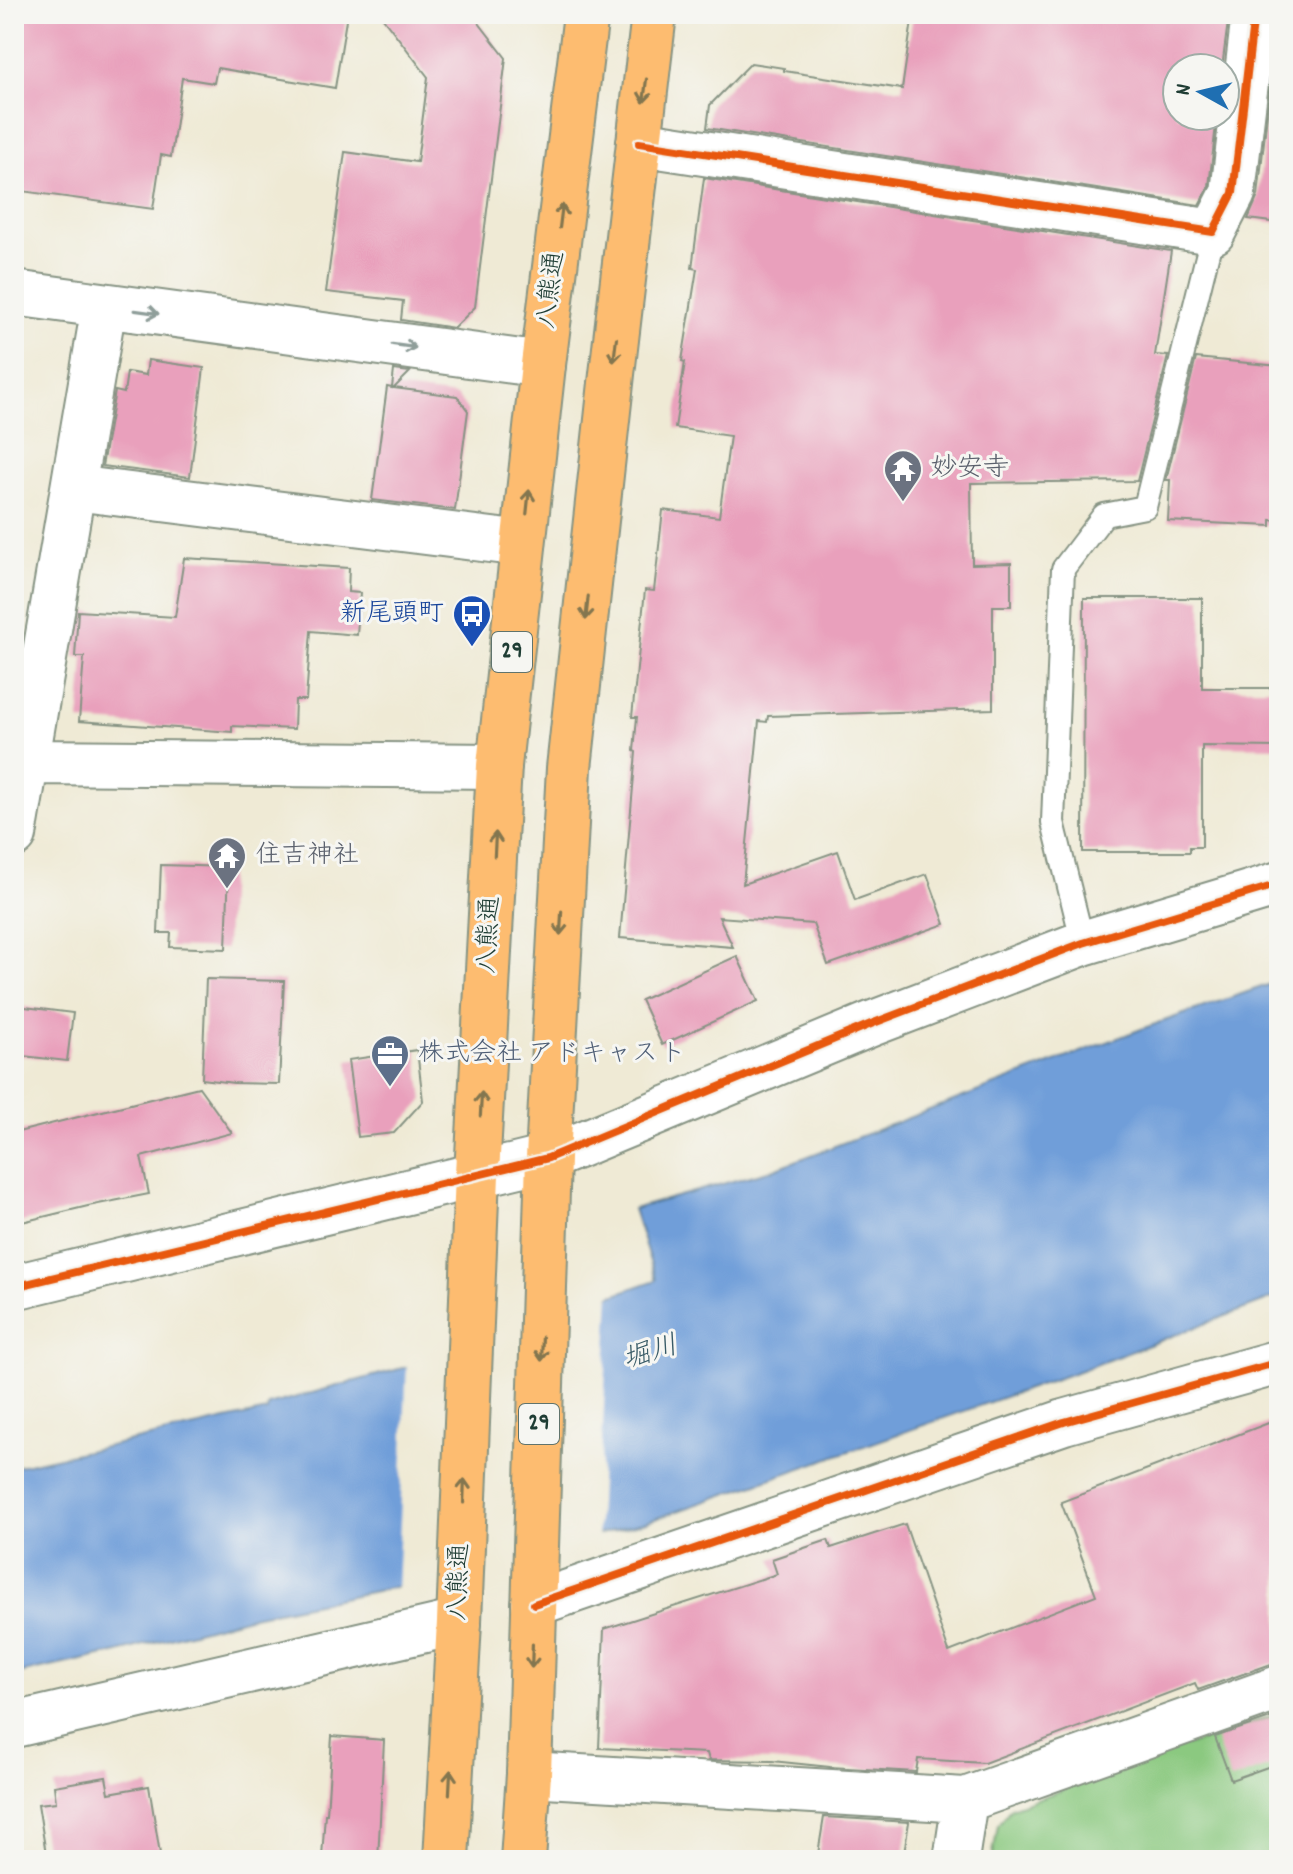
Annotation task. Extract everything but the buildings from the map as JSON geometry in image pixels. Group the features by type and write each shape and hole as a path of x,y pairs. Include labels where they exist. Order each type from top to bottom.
{"main road":[{"name":"八熊通","path":"446,1860 499,766 586,14"},
{"name":"29","path":"523,1860 529,1774 548,1158 569,768 654,14"}],"street":[{"path":"639,143 1213,232 1233,193 1254,14"},
{"path":"14,293 543,365"},
{"path":"14,835 104,306"},
{"path":"74,488 523,544"},
{"path":"27,762 499,766"},
{"path":"14,1287 548,1158 871,1024 1083,943 1279,884"},
{"path":"534,1591 1064,1422 1279,1362"},
{"path":"14,1725 459,1610"},
{"path":"529,1774 965,1800 1279,1688"},
{"path":"956,1860 965,1800"}],"lane":[{"path":"1083,943 1053,822 1063,569 1104,515 1145,507 1213,232"}],"green space":[{"path":"1279,1713 1279,1860 992,1860 998,1825 1011,1808"}],"water":[{"name":"堀川","path":"1279,981 1279,1296 1076,1372 646,1522 400,1586 252,1616 118,1652 14,1675 14,1467 267,1411 268,1405 410,1366 656,1280 633,1209 772,1170 1144,1028"}],"pier":[{"path":"610,1292 597,1539 397,1591 407,1362"}],"cycle path":[{"path":"639,143 1213,232 1233,193 1254,14"},
{"path":"14,1287 548,1158 871,1024 1083,943 1279,884"},
{"path":"534,1604 1064,1422 1279,1362"}],"place":[{"name":"妙安寺","path":"903,503"},
{"name":"新尾頭町","path":"472,648"},
{"name":"住吉神社","path":"227,890"},
{"name":"株式会社 アドキャスト","path":"390,1088"}]}
